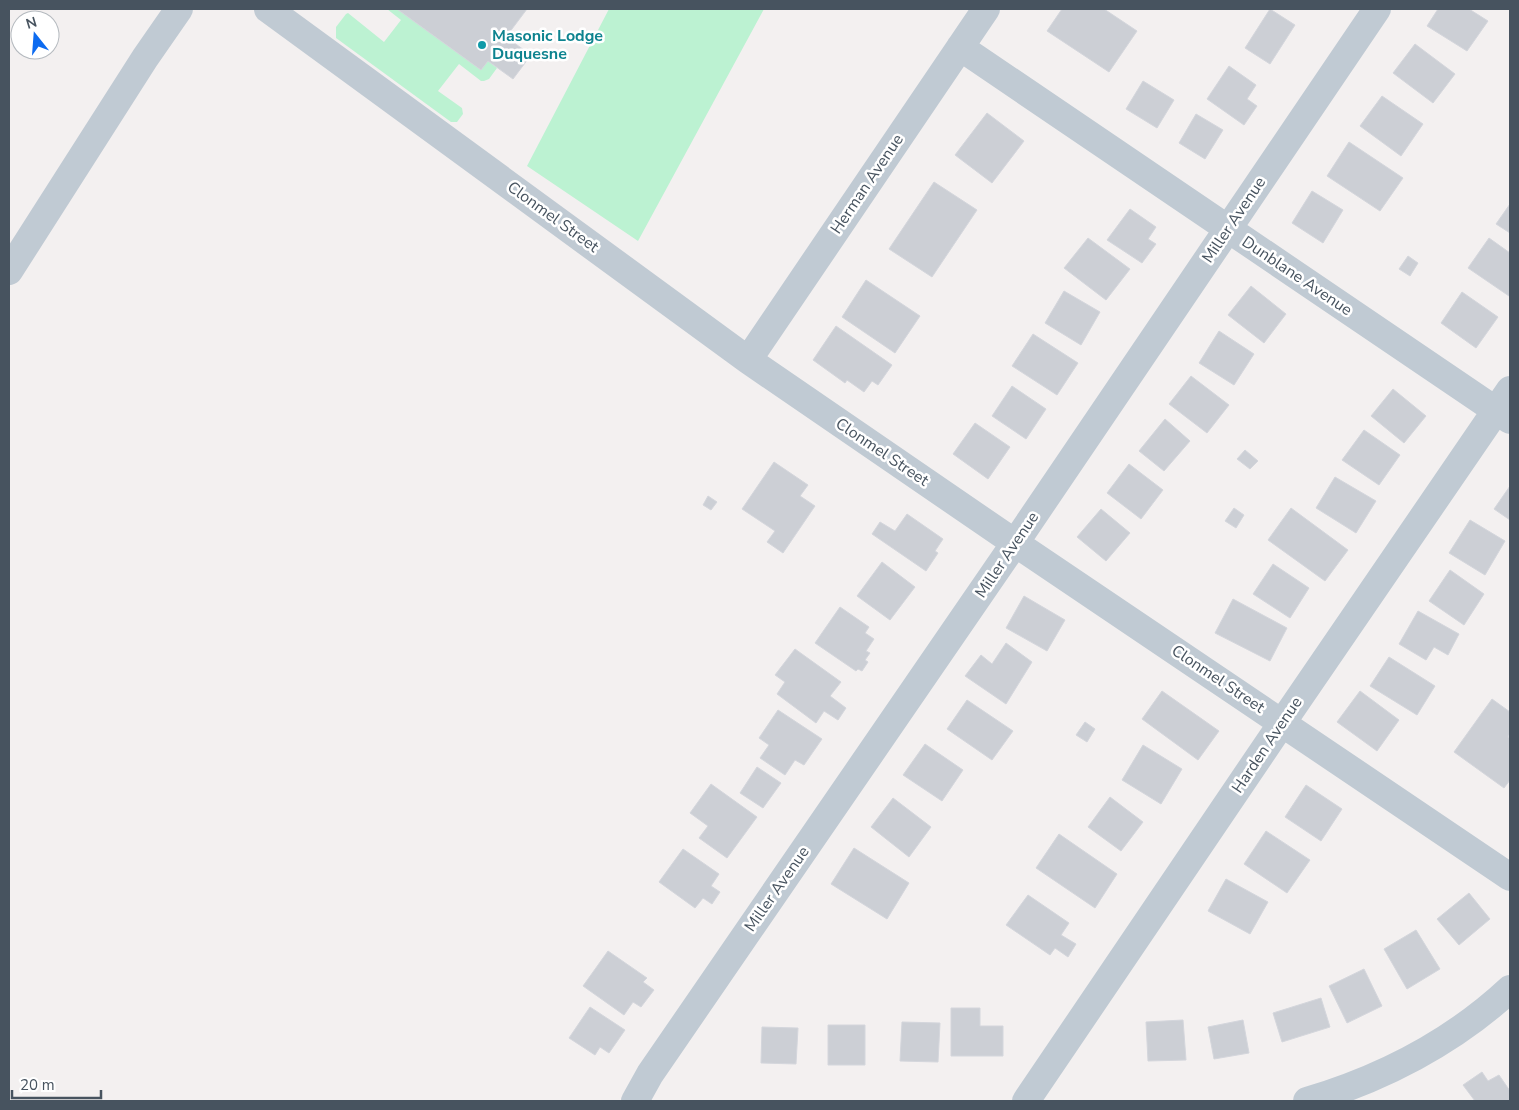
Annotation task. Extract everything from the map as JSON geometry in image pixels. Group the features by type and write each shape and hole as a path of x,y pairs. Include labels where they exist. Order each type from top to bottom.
{"street":[{"name":"Clonmel Street","path":"268,9 748,360 1015,543 1510,877"},
{"name":"Herman Avenue","path":"748,360 986,9"},
{"name":"Miller Avenue","path":"634,1101 650,1074 1015,543 1377,9"},
{"path":"9,271 145,58 166,13"},
{"name":"Dunblane Avenue","path":"960,47 1228,229 1505,407"},
{"name":"Harden Avenue","path":"1026,1101 1282,723 1505,407"},
{"path":"1307,1101 1376,1077 1419,1055 1455,1033 1495,1004 1510,989"}],"green space":[{"path":"387,9 397,9 481,70 488,61 497,68 489,79 481,81 459,64 438,91 462,108 463,114 457,122 451,122 336,38 336,27 348,13 384,42 401,20"},
{"path":"609,9 764,9 638,241 527,166"}],"building":[{"name":"Masonic Lodge Duquesne","path":"397,9 527,9 506,37 531,55 513,79 488,61 481,70"},
{"path":"1062,9 1104,9 1137,31 1109,72 1047,31"},
{"path":"1270,9 1295,25 1270,64 1245,48"},
{"path":"1438,9 1469,9 1488,21 1467,51 1427,26"},
{"path":"1415,44 1455,74 1433,103 1393,73"},
{"path":"1229,66 1256,85 1247,99 1257,106 1244,125 1207,99"},
{"path":"1143,81 1174,100 1157,128 1126,109"},
{"path":"1382,96 1423,124 1401,156 1360,126"},
{"path":"987,113 1024,141 992,183 955,155"},
{"path":"1196,114 1223,130 1205,159 1179,143"},
{"path":"1349,142 1403,178 1380,211 1327,176"},
{"path":"934,182 977,210 932,277 889,249"},
{"path":"1312,191 1343,210 1323,243 1292,223"},
{"path":"1510,204 1510,233 1496,224"},
{"path":"1130,209 1156,227 1148,239 1156,244 1142,263 1107,240"},
{"path":"1088,238 1130,269 1106,300 1064,268"},
{"path":"1489,238 1510,253 1509,296 1468,268"},
{"path":"1408,256 1418,263 1410,276 1399,269"},
{"path":"866,280 920,316 895,353 842,317"},
{"path":"1251,286 1286,314 1264,343 1228,315"},
{"path":"1064,291 1100,312 1081,345 1045,323"},
{"path":"1462,292 1498,317 1476,348 1441,323"},
{"path":"836,326 892,365 878,385 872,381 864,392 847,380 845,383 813,360"},
{"path":"1219,331 1254,354 1234,385 1199,363"},
{"path":"1033,334 1078,363 1057,395 1012,366"},
{"path":"1191,376 1229,405 1207,433 1169,404"},
{"path":"1012,386 1046,409 1026,439 992,416"},
{"path":"1393,389 1426,416 1404,443 1371,416"},
{"path":"1165,419 1190,441 1164,471 1139,451"},
{"path":"975,423 1010,447 988,479 953,454"},
{"path":"1364,430 1400,455 1379,485 1342,460"},
{"path":"1245,450 1258,461 1250,469 1237,459"},
{"path":"774,462 808,485 800,496 815,506 783,553 767,542 775,531 742,509"},
{"path":"1129,464 1163,490 1141,519 1107,493"},
{"path":"1335,477 1376,501 1356,533 1316,508"},
{"path":"1510,486 1510,520 1494,509"},
{"path":"708,496 717,502 711,510 703,505"},
{"path":"1234,508 1244,515 1236,528 1225,521"},
{"path":"1291,508 1348,550 1325,581 1268,540"},
{"path":"1101,509 1130,533 1106,561 1077,537"},
{"path":"907,514 943,539 935,551 938,553 926,571 872,534 880,522 895,531"},
{"path":"1470,520 1505,541 1485,575 1449,553"},
{"path":"882,562 915,587 890,620 857,596"},
{"path":"1273,564 1309,588 1290,618 1253,594"},
{"path":"1450,570 1484,594 1464,625 1429,601"},
{"path":"1024,596 1065,620 1047,651 1006,628"},
{"path":"1233,599 1287,628 1270,661 1215,633"},
{"path":"840,607 869,627 865,633 874,639 866,651 870,653 865,660 868,662 862,671 858,669 856,671 815,643"},
{"path":"1418,611 1459,634 1448,655 1434,647 1426,660 1399,644"},
{"path":"1006,643 1032,662 1006,704 965,676 981,655 992,664"},
{"path":"795,649 841,682 830,696 846,708 838,720 824,711 816,723 777,694 785,682 775,675"},
{"path":"1389,657 1435,686 1417,715 1370,686"},
{"path":"1162,691 1219,731 1198,760 1142,719"},
{"path":"1360,691 1399,720 1377,751 1337,722"},
{"path":"1492,699 1510,712 1510,733 1508,737 1510,738 1510,780 1504,788 1454,752"},
{"path":"967,700 1013,731 992,760 947,729"},
{"path":"778,710 822,739 804,765 795,760 785,775 760,758 769,745 759,738"},
{"path":"1085,722 1095,729 1087,742 1076,735"},
{"path":"925,744 963,770 942,801 903,775"},
{"path":"1143,745 1182,769 1161,804 1122,780"},
{"path":"757,767 781,783 763,808 740,793"},
{"path":"711,784 757,817 727,858 699,838 708,826 690,813"},
{"path":"1306,785 1342,809 1321,841 1285,817"},
{"path":"1110,797 1143,822 1121,851 1088,827"},
{"path":"893,798 931,827 909,857 871,827"},
{"path":"1266,831 1310,860 1287,893 1244,864"},
{"path":"1059,834 1117,874 1095,908 1036,868"},
{"path":"854,848 909,883 887,919 831,884"},
{"path":"683,849 719,874 711,886 720,892 712,904 703,898 695,908 659,882"},
{"path":"1226,879 1268,902 1250,934 1208,911"},
{"path":"1469,893 1490,919 1459,945 1437,919"},
{"path":"1028,895 1069,923 1061,935 1076,944 1068,957 1055,948 1050,955 1006,925"},
{"path":"1416,930 1440,969 1407,989 1384,949"},
{"path":"608,951 647,978 643,982 654,990 641,1007 633,1002 624,1015 583,986"},
{"path":"1364,969 1382,1006 1347,1023 1329,986"},
{"path":"1321,998 1330,1027 1282,1042 1273,1013"},
{"path":"590,1007 625,1030 609,1053 600,1047 595,1055 569,1038"},
{"path":"951,1008 980,1008 980,1026 1003,1026 1003,1056 951,1056"},
{"path":"1183,1020 1186,1060 1148,1061 1146,1022"},
{"path":"1243,1020 1249,1053 1214,1059 1208,1027"},
{"path":"902,1022 940,1023 938,1062 900,1061"},
{"path":"828,1025 865,1025 865,1065 828,1065"},
{"path":"762,1027 798,1028 796,1064 761,1063"},
{"path":"1482,1072 1488,1081 1499,1075 1510,1091 1510,1101 1475,1101 1463,1085"}],"place":[{"name":"Masonic Lodge Duquesne","path":"482,45"}]}
